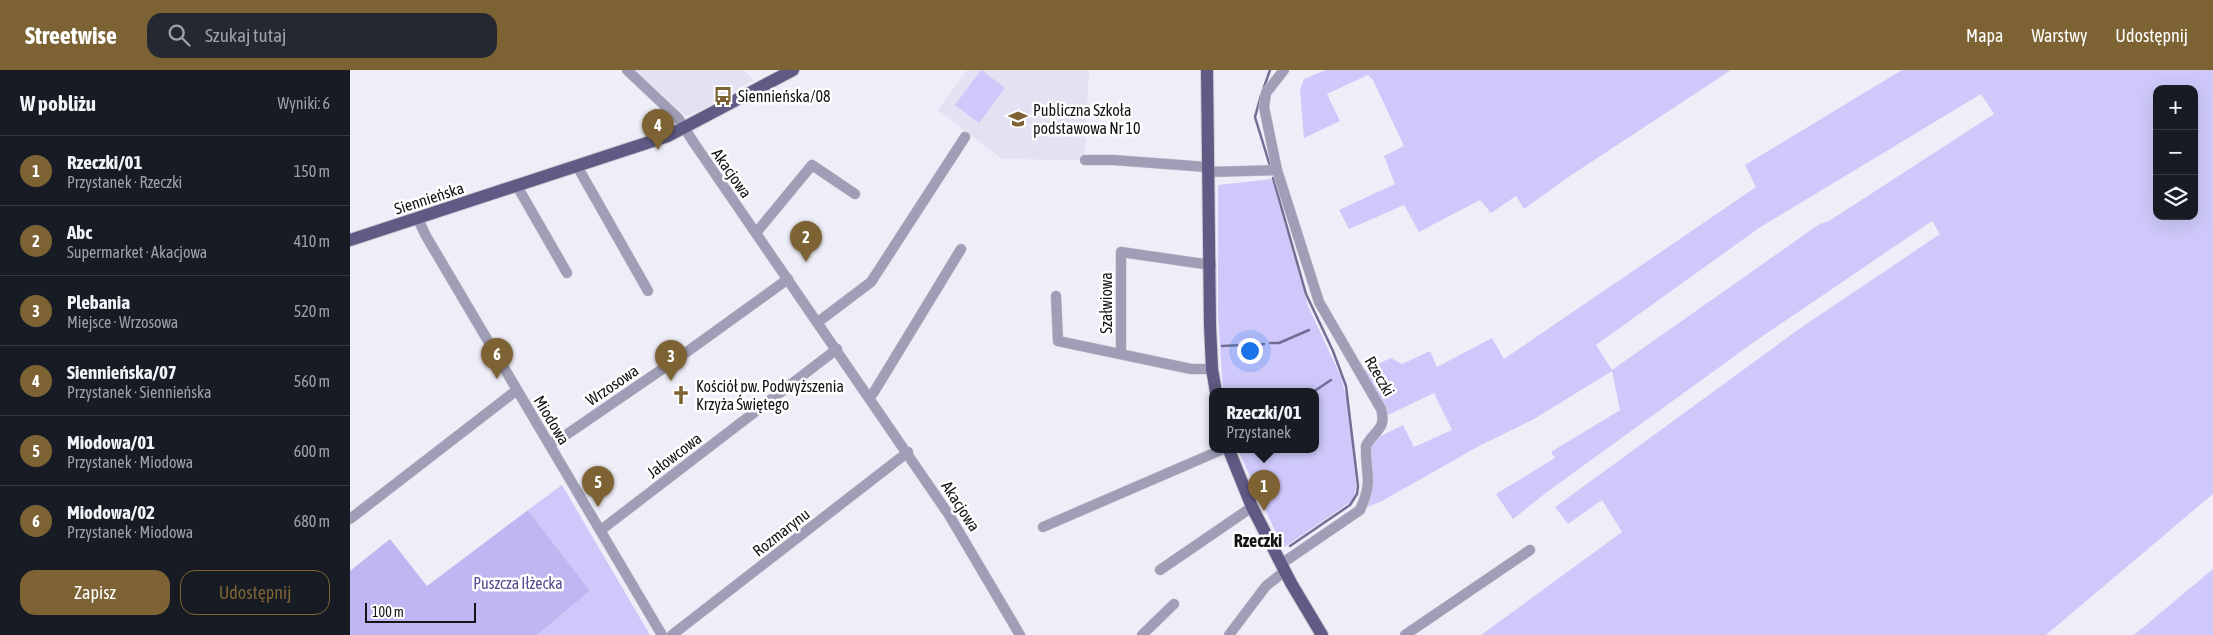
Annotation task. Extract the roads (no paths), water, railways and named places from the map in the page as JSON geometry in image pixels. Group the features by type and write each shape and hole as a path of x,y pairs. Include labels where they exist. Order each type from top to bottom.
{"main road":[{"name":"Siennieńska","path":"350,240 685,129 793,70"},
{"path":"1207,70 1212,369 1215,388"},
{"path":"1230,453 1252,507 1283,567 1322,635"}],"street":[{"name":"Akacjowa","path":"626,70 681,121 908,452 964,537 1020,635"},
{"name":"Rzeczki","path":"1229,635 1283,567 1360,510 1367,495 1370,479 1366,446 1381,428 1383,418 1380,409 1320,302 1277,170 1264,107 1266,93 1284,70"},
{"path":"818,322 871,282 965,137"},
{"path":"1085,160 1113,160 1208,169 1277,170"},
{"path":"756,233 812,165 855,194"},
{"path":"577,166 648,291"},
{"path":"517,186 567,273"},
{"name":"Miodowa","path":"418,219 426,236 662,635"},
{"path":"870,397 961,249"},
{"name":"Szałwiowa","path":"1121,353 1121,252 1210,265"},
{"name":"Wrzosowa","path":"549,444 560,439 677,359 788,279"},
{"name":"Szałwiowa","path":"1056,296 1058,342 1121,353 1191,369 1212,369"},
{"name":"Jałowcowa","path":"600,530 837,350"},
{"path":"350,520 517,390"},
{"name":"Rozmarynu","path":"672,635 908,452"},
{"path":"1043,526 1214,453"},
{"path":"1160,570 1252,507"},
{"path":"1405,635 1530,550"},
{"path":"1142,635 1174,604"}],"waterway":[{"path":"1263,90 1270,70"},
{"path":"1261,95 1255,117 1270,166"},
{"path":"1273,178 1306,294 1333,351 1346,386 1358,486 1357,494 1350,505 1290,546"},
{"path":"1270,343 1279,343 1309,330"},
{"path":"1222,346 1264,344"},
{"path":"1319,388 1331,380"}],"place":[{"name":"Siennieńska/08","path":"723,96"},
{"name":"Publiczna Szkoła podstawowa Nr 10","path":"1018,119"},
{"name":"Siennieńska/07","path":"658,150"},
{"name":"Abc","path":"806,262"},
{"name":"Miodowa/02","path":"497,379"},
{"name":"Plebania","path":"671,381"},
{"name":"Kościół pw. Podwyższenia Krzyża Świętego","path":"681,395"},
{"name":"Miodowa/01","path":"598,507"},
{"name":"Rzeczki/01","path":"1264,511"}],"district":[{"name":"Rzeczki","path":"1258,540"}],"park label":[{"name":"Puszcza Iłżecka","path":"518,583"}]}
